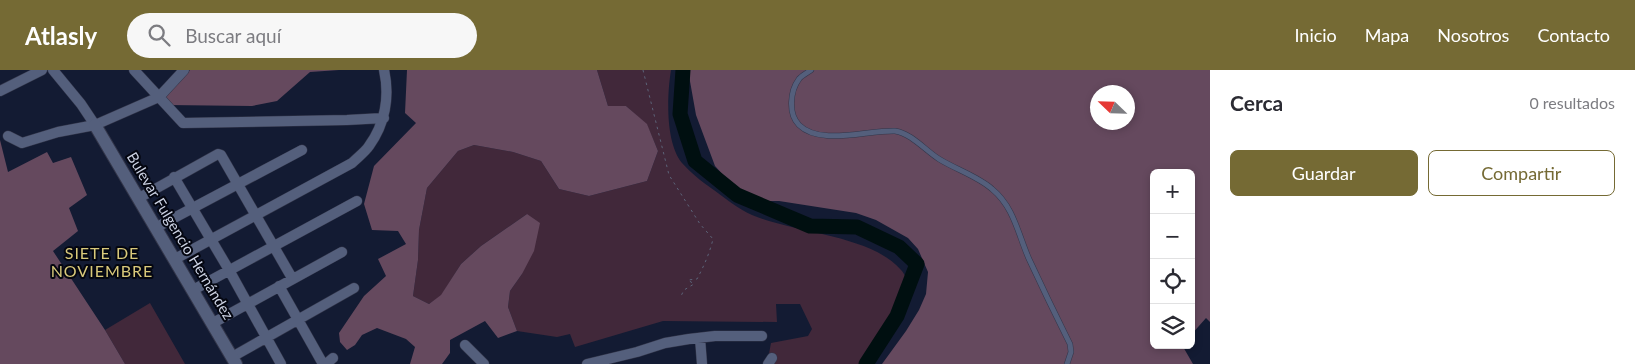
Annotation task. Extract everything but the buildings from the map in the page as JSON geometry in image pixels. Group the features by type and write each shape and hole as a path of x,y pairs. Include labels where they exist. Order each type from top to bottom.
{"street":[{"path":"0,91 42,70"},
{"path":"53,70 95,125"},
{"path":"134,70 183,123 338,121 384,118"},
{"path":"8,136 22,143 58,132 95,125 159,97 184,70"},
{"path":"175,258 352,163 369,146 384,118 387,96 384,70"},
{"name":"Bulevar Fulgencio Hernández","path":"95,125 157,227 234,361"},
{"path":"157,227 302,150"},
{"path":"139,198 174,177 218,154 221,155 292,278"},
{"path":"174,177 229,270 281,364"},
{"path":"193,290 357,201"},
{"path":"212,323 342,252"},
{"path":"279,286 327,362"},
{"path":"234,361 266,338 354,288"},
{"path":"587,364 665,343 715,336 762,336"},
{"path":"699,364 700,338"},
{"path":"466,345 484,364"}],"lane":[{"path":"811,70 798,80 792,97 792,113 798,125 811,133 827,136 897,132 908,136 939,159 992,188 1010,211 1028,256 1070,344 1071,352 1067,364"}],"path":[{"path":"643,70 669,175 700,224 713,238 711,248 700,273 697,278 688,280 694,284 684,290 680,298"}],"shaded area":[{"path":"190,70 339,70 310,72 277,101 252,106 167,105 162,95"},
{"path":"407,70 597,70 608,106 626,106 647,124 658,151 647,181 589,196 559,189 541,161 513,152 474,145 458,151 427,188 419,230 418,260 413,296 429,304 441,295 461,264 481,246 527,214 540,223 534,251 522,274 510,291 508,307 517,331 498,338 485,321 450,340 450,353 442,364 410,364 415,347 406,339 377,328 362,335 355,345 347,350 340,342 339,333 364,296 386,276 378,259 406,244 398,231 372,230 364,204 374,166 416,123 405,113"},
{"path":"597,70 671,70 668,105 670,131 676,154 682,163 696,176 736,206 752,215 852,242 871,249 888,258 901,270 908,283 887,325 864,364 767,364 771,343 808,336 812,329 800,304 776,304 777,322 663,321 575,347 570,334 557,337 517,331 508,307 510,291 522,274 527,214 481,246 461,264 441,296 429,304 413,296 418,260 419,230 427,188 458,151 474,145 513,152 541,161 559,189 589,196 647,181 658,151 647,125 626,106 608,106"},
{"path":"688,70 1210,70 1210,322 1206,318 1195,330 1195,169 1150,169 1150,349 1184,349 1193,364 882,364 906,331 926,294 928,272 918,249 908,238 876,220 856,213 779,201 760,201 744,198 715,166 696,115"},
{"path":"0,140 8,172 47,152 53,163 71,157 87,195 69,208 78,231 53,251 125,364 0,364"},
{"path":"150,303 185,364 125,364 105,330"}],"waterway":[{"path":"683,70 680,114 695,161 737,195 810,226 857,227 899,247 917,264 897,316 866,364"}],"district":[{"name":"SIETE DE NOVIEMBRE","path":"102,262"}]}
